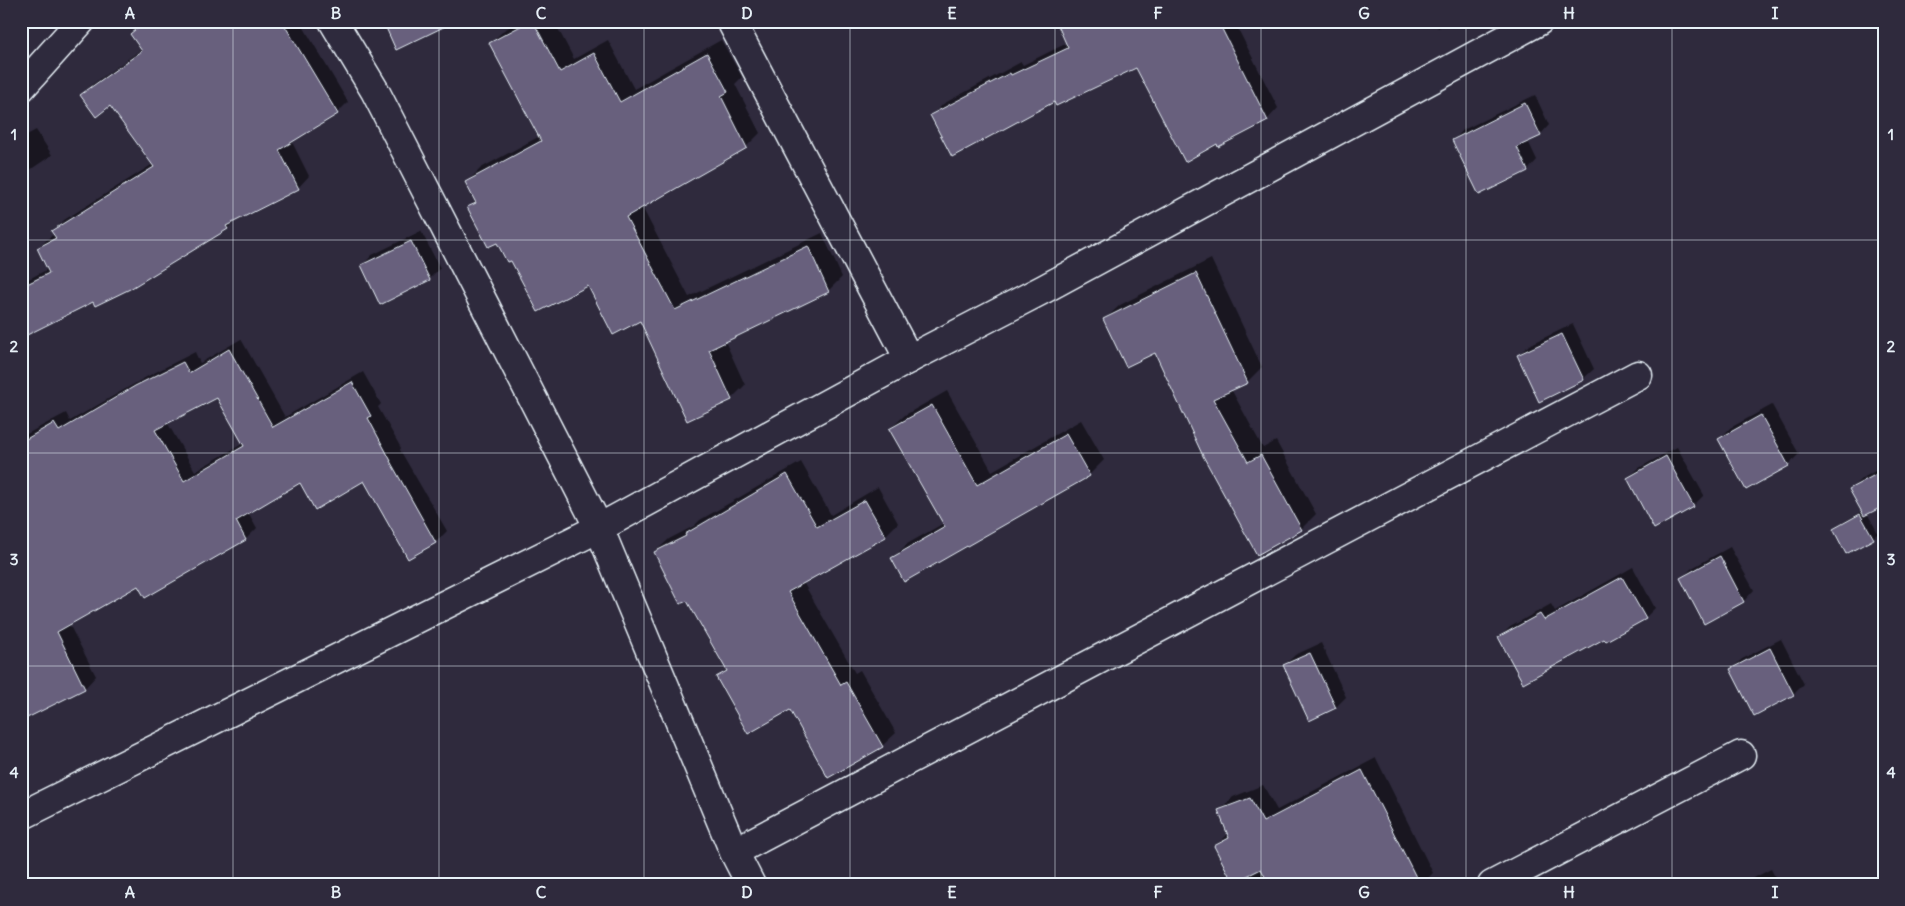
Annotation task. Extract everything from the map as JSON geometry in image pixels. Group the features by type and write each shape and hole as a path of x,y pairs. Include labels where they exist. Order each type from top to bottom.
{"street":[{"path":"21,88 81,21"},
{"path":"333,21 375,91 599,528 734,852 751,885"},
{"path":"731,21 909,359"},
{"path":"21,816 599,528 909,359 1052,284 1539,21"},
{"path":"734,852 1638,376"},
{"path":"1492,885 1741,754"}],"building":[{"path":"146,21 282,21 338,114 279,150 299,189 226,226 228,229 130,289 95,306 93,302 21,338 21,287 49,273 37,248 56,238 51,231 154,167 110,106 96,117 80,95 142,51 130,34"},
{"path":"383,21 456,21 396,50"},
{"path":"533,21 560,72 594,53 620,102 707,53 728,92 721,96 747,148 626,217 675,310 808,246 829,292 709,350 732,400 687,421 640,321 613,335 588,286 538,312 511,261 507,262 497,243 488,247 467,207 476,203 465,182 541,141 489,43"},
{"path":"1056,21 1218,21 1268,121 1218,147 1217,144 1185,162 1136,68 1056,106 1054,102 952,157 930,115 1010,73 1011,75 1068,48"},
{"path":"1525,103 1541,136 1517,147 1528,171 1479,195 1452,140"},
{"path":"411,241 430,280 380,305 361,265"},
{"path":"1196,273 1248,383 1213,399 1248,462 1261,455 1302,530 1257,555 1203,456 1155,353 1126,367 1103,319"},
{"path":"1562,334 1584,380 1539,402 1517,355"},
{"path":"229,349 273,427 352,382 371,416 368,418 390,461 436,543 408,559 364,481 315,510 300,483 236,521 246,540 145,598 138,586 57,632 85,689 21,721 21,442 54,423 59,431 135,386 183,362 189,373","holes":["217,398 244,446 184,481 155,430"]},
{"path":"932,405 977,485 1066,434 1090,476 904,582 891,558 945,527 889,429"},
{"path":"1761,415 1789,466 1746,490 1718,439"},
{"path":"1666,456 1694,507 1654,529 1627,478"},
{"path":"1884,470 1884,506 1864,516 1849,489"},
{"path":"787,474 817,527 865,500 886,537 788,592 841,685 846,682 883,747 828,778 790,710 748,734 716,677 727,671 687,601 680,604 654,552 686,536 685,534"},
{"path":"1860,514 1874,539 1846,554 1833,529"},
{"path":"1720,556 1744,602 1704,624 1680,578"},
{"path":"1622,577 1646,619 1606,641 1604,639 1523,683 1498,637 1540,614 1544,620"},
{"path":"1770,648 1794,695 1754,716 1730,669"},
{"path":"1310,653 1336,708 1309,721 1283,665"},
{"path":"1362,770 1420,885 1269,885 1261,869 1233,883 1214,846 1229,838 1218,810 1250,798 1263,822"}]}
